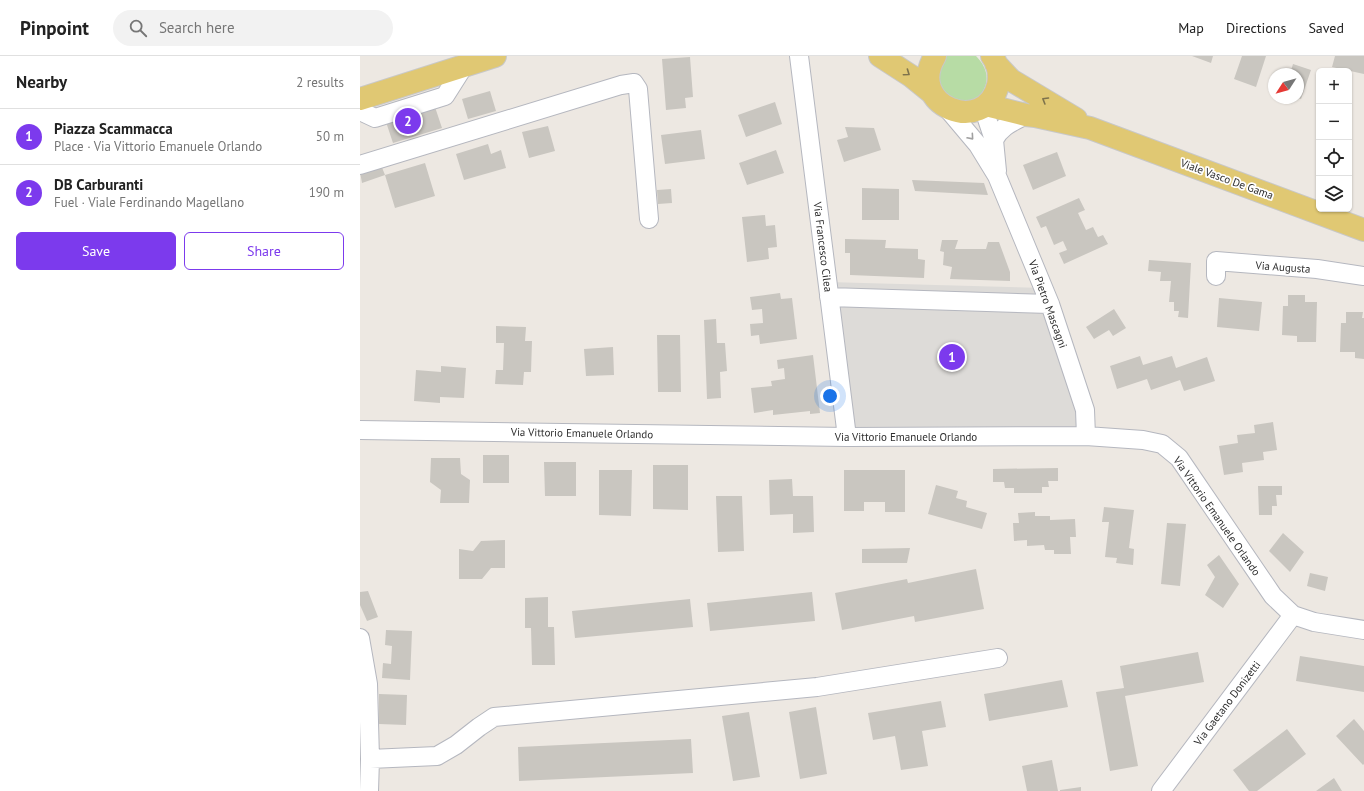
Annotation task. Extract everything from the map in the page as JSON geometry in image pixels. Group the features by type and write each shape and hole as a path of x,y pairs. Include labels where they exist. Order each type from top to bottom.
{"main road":[{"path":"360,99 495,56"},
{"path":"880,56 911,76 952,110 965,112 984,106 993,96 998,84 998,71 994,60"},
{"path":"935,56 930,67 928,80 939,100"},
{"path":"994,60 1011,80 1090,128"},
{"path":"984,106 1090,128"},
{"name":"Viale Vasco De Gama","path":"1090,128 1364,230"}],"street":[{"name":"Via Francesco Cilea","path":"799,56 847,437"},
{"path":"360,111 375,118 444,96 464,66"},
{"path":"360,165 621,85 634,83 638,88 649,219"},
{"path":"939,100 978,145 998,176"},
{"path":"984,106 994,140 998,176"},
{"path":"994,140 998,132 1008,124 1026,115"},
{"name":"Via Pietro Mascagni","path":"998,176 1050,304 1085,410 1086,436"},
{"name":"Via Augusta","path":"1216,276 1216,261 1317,269 1364,276"},
{"path":"829,297 1050,304"},
{"name":"Via Vittorio Emanuele Orlando","path":"360,430 847,437 1086,436 1142,440 1162,444 1179,458 1273,596 1292,614 1314,622 1364,630"},
{"name":"Via Gaetano Donizetti","path":"1161,791 1292,614"},
{"path":"360,638 368,684 370,759 369,791"},
{"path":"370,759 437,756 456,745 494,717 817,687 998,658"}],"green space":[{"path":"945,56 976,56 985,68 987,78 985,88 976,100 967,102 948,101 934,71"}],"shaded area":[{"path":"827,282 1044,288 1086,436 847,437"}],"building":[{"path":"1192,56 1213,56 1211,63"},
{"path":"1242,56 1266,56 1256,87 1234,79"},
{"path":"1335,56 1364,56 1364,74 1352,71 1352,68 1332,67"},
{"path":"690,57 693,97 685,98 686,108 666,110 662,59"},
{"path":"1293,64 1311,70 1304,90 1304,68 1292,68"},
{"path":"490,91 496,111 468,119 462,99"},
{"path":"430,92 442,128 393,143 381,107"},
{"path":"775,102 782,124 746,137 738,115"},
{"path":"548,126 555,151 529,158 522,132"},
{"path":"845,127 874,128 881,150 844,162 837,140 848,137"},
{"path":"701,130 705,159 665,164 661,135"},
{"path":"488,144 491,154 501,150 506,168 464,180 456,154"},
{"path":"776,150 784,173 747,185 739,163"},
{"path":"1057,152 1066,176 1033,190 1023,165"},
{"path":"425,163 435,196 395,208 385,175"},
{"path":"381,165 385,175 362,183 360,172"},
{"path":"912,180 984,183 988,195 915,191"},
{"path":"862,188 899,189 899,220 862,220"},
{"path":"671,189 672,203 658,204 657,190"},
{"path":"1079,198 1085,210 1078,213 1086,230 1093,227 1098,237 1103,235 1108,244 1064,264 1059,253 1067,250 1063,241 1054,245 1046,226 1041,228 1036,217"},
{"path":"765,215 766,226 775,225 777,247 768,248 769,259 747,262 742,217"},
{"path":"845,239 886,240 885,248 918,249 918,259 925,260 924,278 850,275 850,253 845,253"},
{"path":"942,240 958,240 955,249 986,249 988,242 999,242 1010,272 1010,281 950,279 952,267 943,265 944,252 940,251"},
{"path":"1149,260 1191,263 1188,318 1178,317 1179,311 1174,311 1174,302 1169,302 1171,281 1160,281 1161,272 1148,271"},
{"path":"780,293 781,299 792,298 797,339 760,344 759,335 751,336 750,324 763,323 762,309 752,310 750,297"},
{"path":"1288,295 1305,295 1305,302 1317,302 1316,342 1297,342 1297,336 1282,335 1283,306 1288,306"},
{"path":"1219,298 1262,302 1259,331 1217,327"},
{"path":"1114,309 1126,328 1113,336 1109,330 1094,339 1086,327"},
{"path":"1346,312 1363,312 1364,359 1355,358 1355,352 1340,352 1341,323 1346,323"},
{"path":"716,319 717,343 725,343 727,371 720,372 721,398 707,399 704,320"},
{"path":"496,326 526,327 525,341 532,341 531,372 524,372 523,385 495,384 496,370 503,370 504,343 496,343"},
{"path":"657,335 680,335 681,392 658,392"},
{"path":"613,347 614,375 586,376 584,349"},
{"path":"813,355 820,413 810,414 810,411 773,415 773,410 754,413 751,388 772,386 771,381 785,379 784,368 778,369 777,360"},
{"path":"1140,356 1143,365 1172,356 1176,368 1207,357 1215,381 1184,391 1180,380 1151,390 1147,379 1117,389 1110,366"},
{"path":"441,366 466,368 464,398 440,397 440,403 414,401 416,370 441,372"},
{"path":"1273,422 1277,450 1263,452 1264,460 1242,463 1243,472 1224,475 1219,446 1238,443 1237,435 1255,433 1254,425"},
{"path":"483,455 509,455 509,483 483,483"},
{"path":"431,458 460,458 461,474 470,480 469,503 440,503 441,490 430,482"},
{"path":"544,462 576,462 576,496 545,496"},
{"path":"653,465 688,465 688,510 653,509"},
{"path":"1058,468 1058,481 1048,481 1049,487 1042,487 1042,493 1014,493 1014,488 1005,488 1004,482 993,482 993,469"},
{"path":"599,470 632,470 631,516 599,515"},
{"path":"844,470 905,470 905,512 885,512 885,502 864,502 864,511 844,511"},
{"path":"792,479 793,496 813,496 814,532 793,533 793,514 770,515 769,480"},
{"path":"936,485 958,491 956,498 967,501 966,507 987,513 982,529 928,514"},
{"path":"1258,486 1282,486 1282,495 1276,495 1277,506 1272,506 1272,515 1259,515"},
{"path":"716,496 742,496 744,551 718,552"},
{"path":"1104,507 1134,510 1129,548 1134,549 1133,565 1116,563 1117,558 1105,557 1109,522 1102,522"},
{"path":"1035,512 1035,516 1050,516 1050,520 1075,519 1076,537 1070,537 1071,554 1054,554 1054,550 1045,550 1044,545 1027,546 1027,540 1014,541 1013,523 1019,523 1018,513"},
{"path":"1167,523 1186,524 1180,586 1161,584"},
{"path":"1283,533 1304,552 1290,572 1269,551"},
{"path":"505,540 505,568 491,568 482,579 459,579 459,549 473,551 481,541"},
{"path":"910,548 907,563 862,563 862,549"},
{"path":"1219,555 1239,584 1223,608 1205,595 1215,577 1207,565"},
{"path":"976,569 984,609 915,622 914,616 842,630 835,593 907,579 908,583"},
{"path":"1310,573 1328,577 1325,591 1307,586"},
{"path":"368,591 378,617 367,621 360,605 360,592"},
{"path":"812,592 815,621 710,631 707,603"},
{"path":"548,597 548,627 554,627 555,665 532,665 531,628 525,628 525,598"},
{"path":"690,599 693,627 575,638 572,611"},
{"path":"386,630 412,631 410,680 382,678 383,663 391,664 392,646 385,645"},
{"path":"1198,652 1204,682 1125,696 1138,766 1110,771 1096,692 1124,688 1120,666"},
{"path":"1300,656 1364,666 1364,692 1296,681"},
{"path":"1062,680 1068,707 989,721 984,694"},
{"path":"379,694 407,695 406,725 379,724"},
{"path":"941,701 946,727 922,731 928,766 901,770 895,736 873,740 868,713"},
{"path":"816,707 827,774 800,779 789,712"},
{"path":"749,712 760,777 733,781 722,716"},
{"path":"1354,719 1364,731 1363,765 1336,736"},
{"path":"1287,729 1306,754 1257,791 1249,791 1233,770"},
{"path":"691,739 693,773 519,781 518,747"},
{"path":"1052,760 1058,791 1027,791 1022,766"},
{"path":"1334,778 1342,791 1316,791"},
{"path":"1081,787 1081,791 1060,791 1060,790"}],"place":[{"name":"DB Carburanti","path":"408,121"},
{"name":"Piazza Scammacca","path":"952,357"}]}
